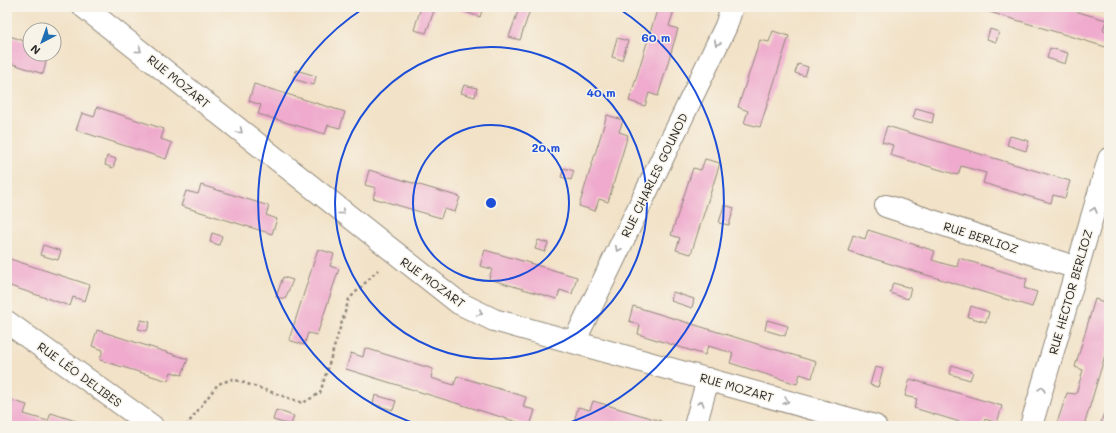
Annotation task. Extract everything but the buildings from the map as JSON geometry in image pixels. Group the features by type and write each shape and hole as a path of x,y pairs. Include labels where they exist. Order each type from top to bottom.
{"street":[{"name":"RUE MOZART","path":"84,7 111,16 394,254 459,303 494,320 875,426"},
{"name":"RUE CHARLES GOUNOD","path":"574,342 726,26 732,7"},
{"name":"RUE HECTOR BERLIOZ","path":"1031,426 1109,159"},
{"name":"RUE BERLIOZ","path":"886,206 1077,268"},
{"name":"RUE LÉO DELIBES","path":"7,322 152,426"},
{"path":"694,426 708,379"}],"path":[{"path":"186,426 218,384 233,379 303,403 320,393 349,299 394,254"}]}
